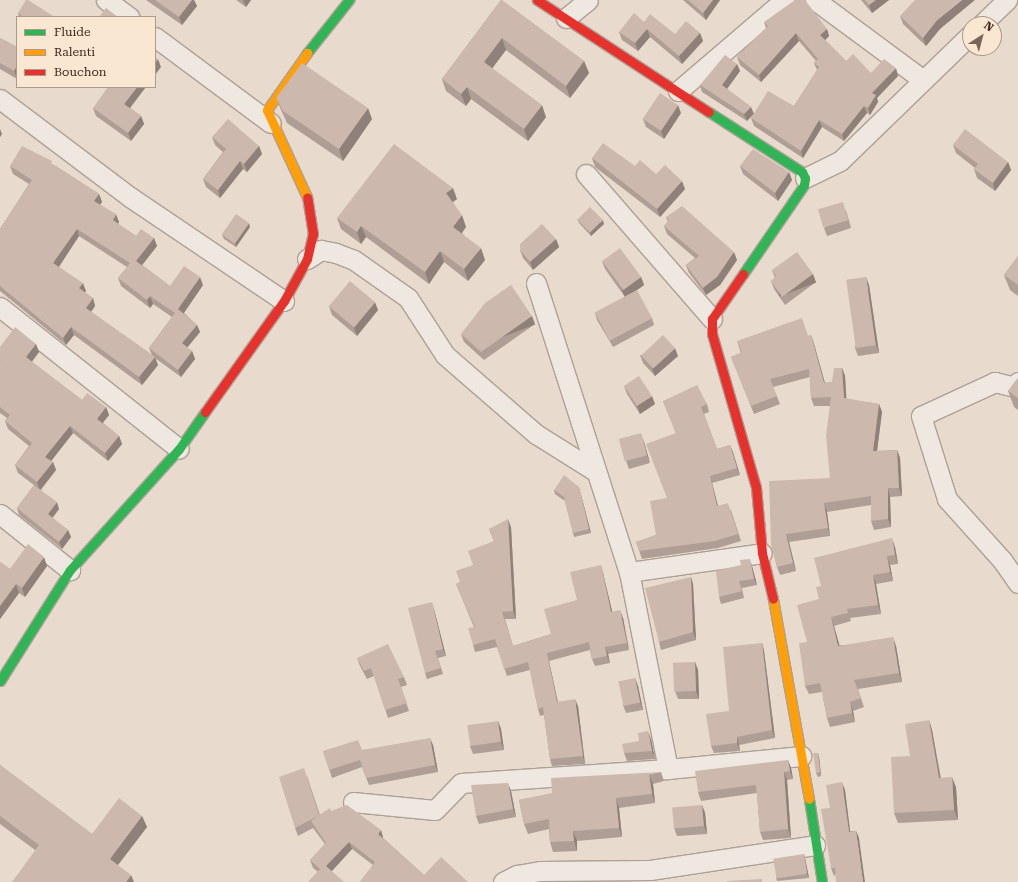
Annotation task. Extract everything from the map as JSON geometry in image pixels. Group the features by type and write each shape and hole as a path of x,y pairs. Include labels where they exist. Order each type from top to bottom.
{"street":[{"path":"106,0 128,16"},
{"path":"271,123 267,110 270,101 349,0"},
{"path":"538,0 678,91 805,178"},
{"path":"566,18 588,0"},
{"path":"678,91 784,0"},
{"path":"815,0 923,80"},
{"path":"990,16 1007,0"},
{"path":"0,681 70,570 179,449 284,301 307,259 313,234 311,205 279,131 271,123 156,38"},
{"path":"805,178 840,161 962,43"},
{"path":"0,99 130,197 284,301"},
{"path":"586,174 712,319 715,347 756,487 762,553 784,648 822,882"},
{"path":"712,319 804,186 805,178"},
{"path":"307,259 321,250 336,253 354,260 408,298 446,355 536,434 595,471"},
{"path":"536,283 595,471 629,572 668,769"},
{"path":"0,307 179,449"},
{"path":"1018,382 1015,387 995,382 921,416 947,499 1002,560 1018,583"},
{"path":"0,514 70,570"},
{"path":"629,572 762,553"},
{"path":"353,802 434,810 460,783 668,769 801,756"},
{"path":"503,882 518,874 540,872 650,870 815,845"}],"building":[{"path":"26,0 28,0 53,16 22,16 18,13"},
{"path":"155,0 192,0 179,17"},
{"path":"501,0 584,61 566,86 502,38 484,62 542,105 524,129 467,87 461,94 442,79"},
{"path":"688,0 713,0 703,13"},
{"path":"795,0 805,0 827,29 820,35 846,61 853,54 871,73 884,59 896,68 872,93 876,95 868,108 864,106 842,134 819,120 801,151 751,118 768,91 794,106 819,67 814,63 818,59 796,33 759,75 737,57 768,26 764,22"},
{"path":"865,0 876,0 869,5"},
{"path":"915,0 962,0 937,20 923,38 900,16"},
{"path":"106,8 117,16 100,16"},
{"path":"634,13 644,22 650,14 675,34 686,21 700,33 679,56 647,29 635,43 619,32"},
{"path":"0,38 16,46 16,68 14,71 0,63"},
{"path":"725,55 737,64 722,85 751,107 744,114 700,85"},
{"path":"302,63 368,108 339,149 283,111 276,98"},
{"path":"107,88 136,88 124,104 141,116 128,133 93,108"},
{"path":"660,93 678,105 661,131 643,119"},
{"path":"228,119 259,146 244,164 240,161 218,190 203,179 226,149 212,137"},
{"path":"965,129 1008,162 993,183 974,169 978,164 953,145"},
{"path":"603,143 635,166 640,160 656,174 665,165 682,181 657,209 592,158"},
{"path":"394,144 453,188 446,193 462,215 453,227 481,248 464,269 440,251 425,272 361,226 357,232 337,218"},
{"path":"22,146 52,161 51,163 99,194 94,201 116,214 113,220 136,236 141,229 154,238 136,261 170,286 184,266 200,277 178,309 197,325 182,343 192,351 178,370 149,348 175,313 150,296 147,300 118,278 130,263 77,229 53,263 83,283 79,288 93,298 86,308 155,357 139,377 71,327 63,338 0,286 0,229 32,180 10,166"},
{"path":"753,149 789,172 775,193 740,166"},
{"path":"843,202 848,220 823,227 818,209"},
{"path":"682,206 734,252 717,277 703,288 686,265 699,256 664,226 669,220 666,217"},
{"path":"590,207 603,220 590,232 577,220"},
{"path":"236,214 249,223 235,244 222,234"},
{"path":"542,224 556,239 530,262 520,250 520,244"},
{"path":"620,248 641,277 623,290 602,261"},
{"path":"797,252 813,274 782,297 771,281 776,276 772,270"},
{"path":"1018,256 1018,285 1004,275"},
{"path":"866,277 876,345 856,348 846,280"},
{"path":"350,281 375,302 354,327 329,306"},
{"path":"511,285 532,316 481,352 461,334 485,303"},
{"path":"637,290 652,318 610,341 595,313"},
{"path":"802,318 808,336 811,335 824,383 832,382 834,368 842,368 844,398 879,404 873,451 897,450 899,488 888,488 888,519 871,521 871,496 824,503 828,528 786,534 793,563 777,567 771,543 769,481 830,478 826,436 831,397 811,398 809,369 770,379 777,396 751,406 731,357 742,352 737,341"},
{"path":"15,327 36,344 26,357 82,400 87,393 106,407 97,419 119,436 105,453 70,426 45,457 53,462 37,482 15,465 32,443 5,421 10,415 0,407 0,347"},
{"path":"663,335 675,348 653,369 641,355"},
{"path":"639,376 652,396 637,406 624,386"},
{"path":"1018,378 1018,398 1008,391"},
{"path":"697,385 707,404 701,407 717,449 730,445 737,468 710,476 717,506 728,503 738,534 715,541 639,551 636,542 656,535 650,501 667,498 646,444 676,433 663,401"},
{"path":"641,433 647,455 625,461 619,439"},
{"path":"564,475 579,487 589,529 573,533 564,497 554,490"},
{"path":"34,485 57,502 48,514 68,530 59,542 17,508"},
{"path":"508,519 513,611 502,612 513,646 551,634 544,609 577,600 570,572 601,565 611,612 620,610 627,643 605,647 607,656 592,659 589,642 547,653 557,702 575,699 583,756 550,759 543,707 538,709 528,662 504,669 495,639 473,645 468,628 475,627 456,584 460,582 456,571 473,565 468,551 494,541 489,529"},
{"path":"892,538 895,555 887,556 890,572 873,575 878,605 847,609 848,613 831,617 838,646 893,637 899,673 854,680 861,698 850,702 852,713 827,718 820,683 805,686 799,643 807,642 797,605 819,599 816,587 821,586 814,558"},
{"path":"28,544 44,557 22,588 16,584 0,606 0,562 10,569"},
{"path":"750,559 754,579 739,581 742,591 719,597 716,571 741,565 740,560"},
{"path":"691,577 693,632 659,642 645,588"},
{"path":"432,602 443,649 435,651 441,668 425,673 408,608"},
{"path":"762,643 772,730 737,737 737,743 711,746 706,714 729,711 723,647"},
{"path":"388,644 404,677 398,679 407,703 385,710 371,668 364,671 357,658"},
{"path":"695,662 696,691 674,692 673,663"},
{"path":"635,678 640,702 624,706 618,682"},
{"path":"929,720 939,778 952,777 954,810 894,813 891,757 910,756 905,724"},
{"path":"498,721 501,742 470,746 467,725"},
{"path":"648,731 652,751 624,753 622,744 639,741 638,733"},
{"path":"430,738 435,765 366,778 360,760 329,770 323,751 358,740 362,750"},
{"path":"813,753 818,753 820,772 816,773"},
{"path":"788,760 790,771 784,772 788,829 760,832 756,785 698,792 695,771"},
{"path":"0,765 92,834 119,798 142,816 110,859 131,875 126,882 12,882 39,845 0,816"},
{"path":"304,768 319,815 330,808 331,811 347,805 381,830 378,834 424,875 441,857 468,882 360,882 375,862 349,842 326,866 344,882 308,882 320,869 310,860 326,843 311,821 318,816 295,828 279,777"},
{"path":"661,772 649,774 652,794 616,798 619,828 573,831 574,841 550,842 549,819 524,824 519,800 552,793 551,778"},
{"path":"842,782 849,832 856,831 863,882 836,882 835,868 831,868 821,809 830,808 826,785"},
{"path":"508,783 513,809 476,816 471,785"},
{"path":"702,805 704,826 674,829 672,808"},
{"path":"804,854 807,874 777,879 773,859"},
{"path":"762,879 762,882 727,882 727,881"}],"traffic: fast":[{"path":"307,53 349,0"},
{"path":"709,112 802,172 805,178 804,185 743,274"},
{"path":"0,681 70,570 179,449 205,412"},
{"path":"809,799 822,882"}],"traffic: slow":[{"path":"307,53 267,110 307,197"},
{"path":"773,599 809,799"}],"traffic: jam":[{"path":"537,0 709,112"},
{"path":"205,412 284,301 307,259 313,234 307,197"},
{"path":"743,274 712,319 712,334 756,487 762,553 773,599"}]}
